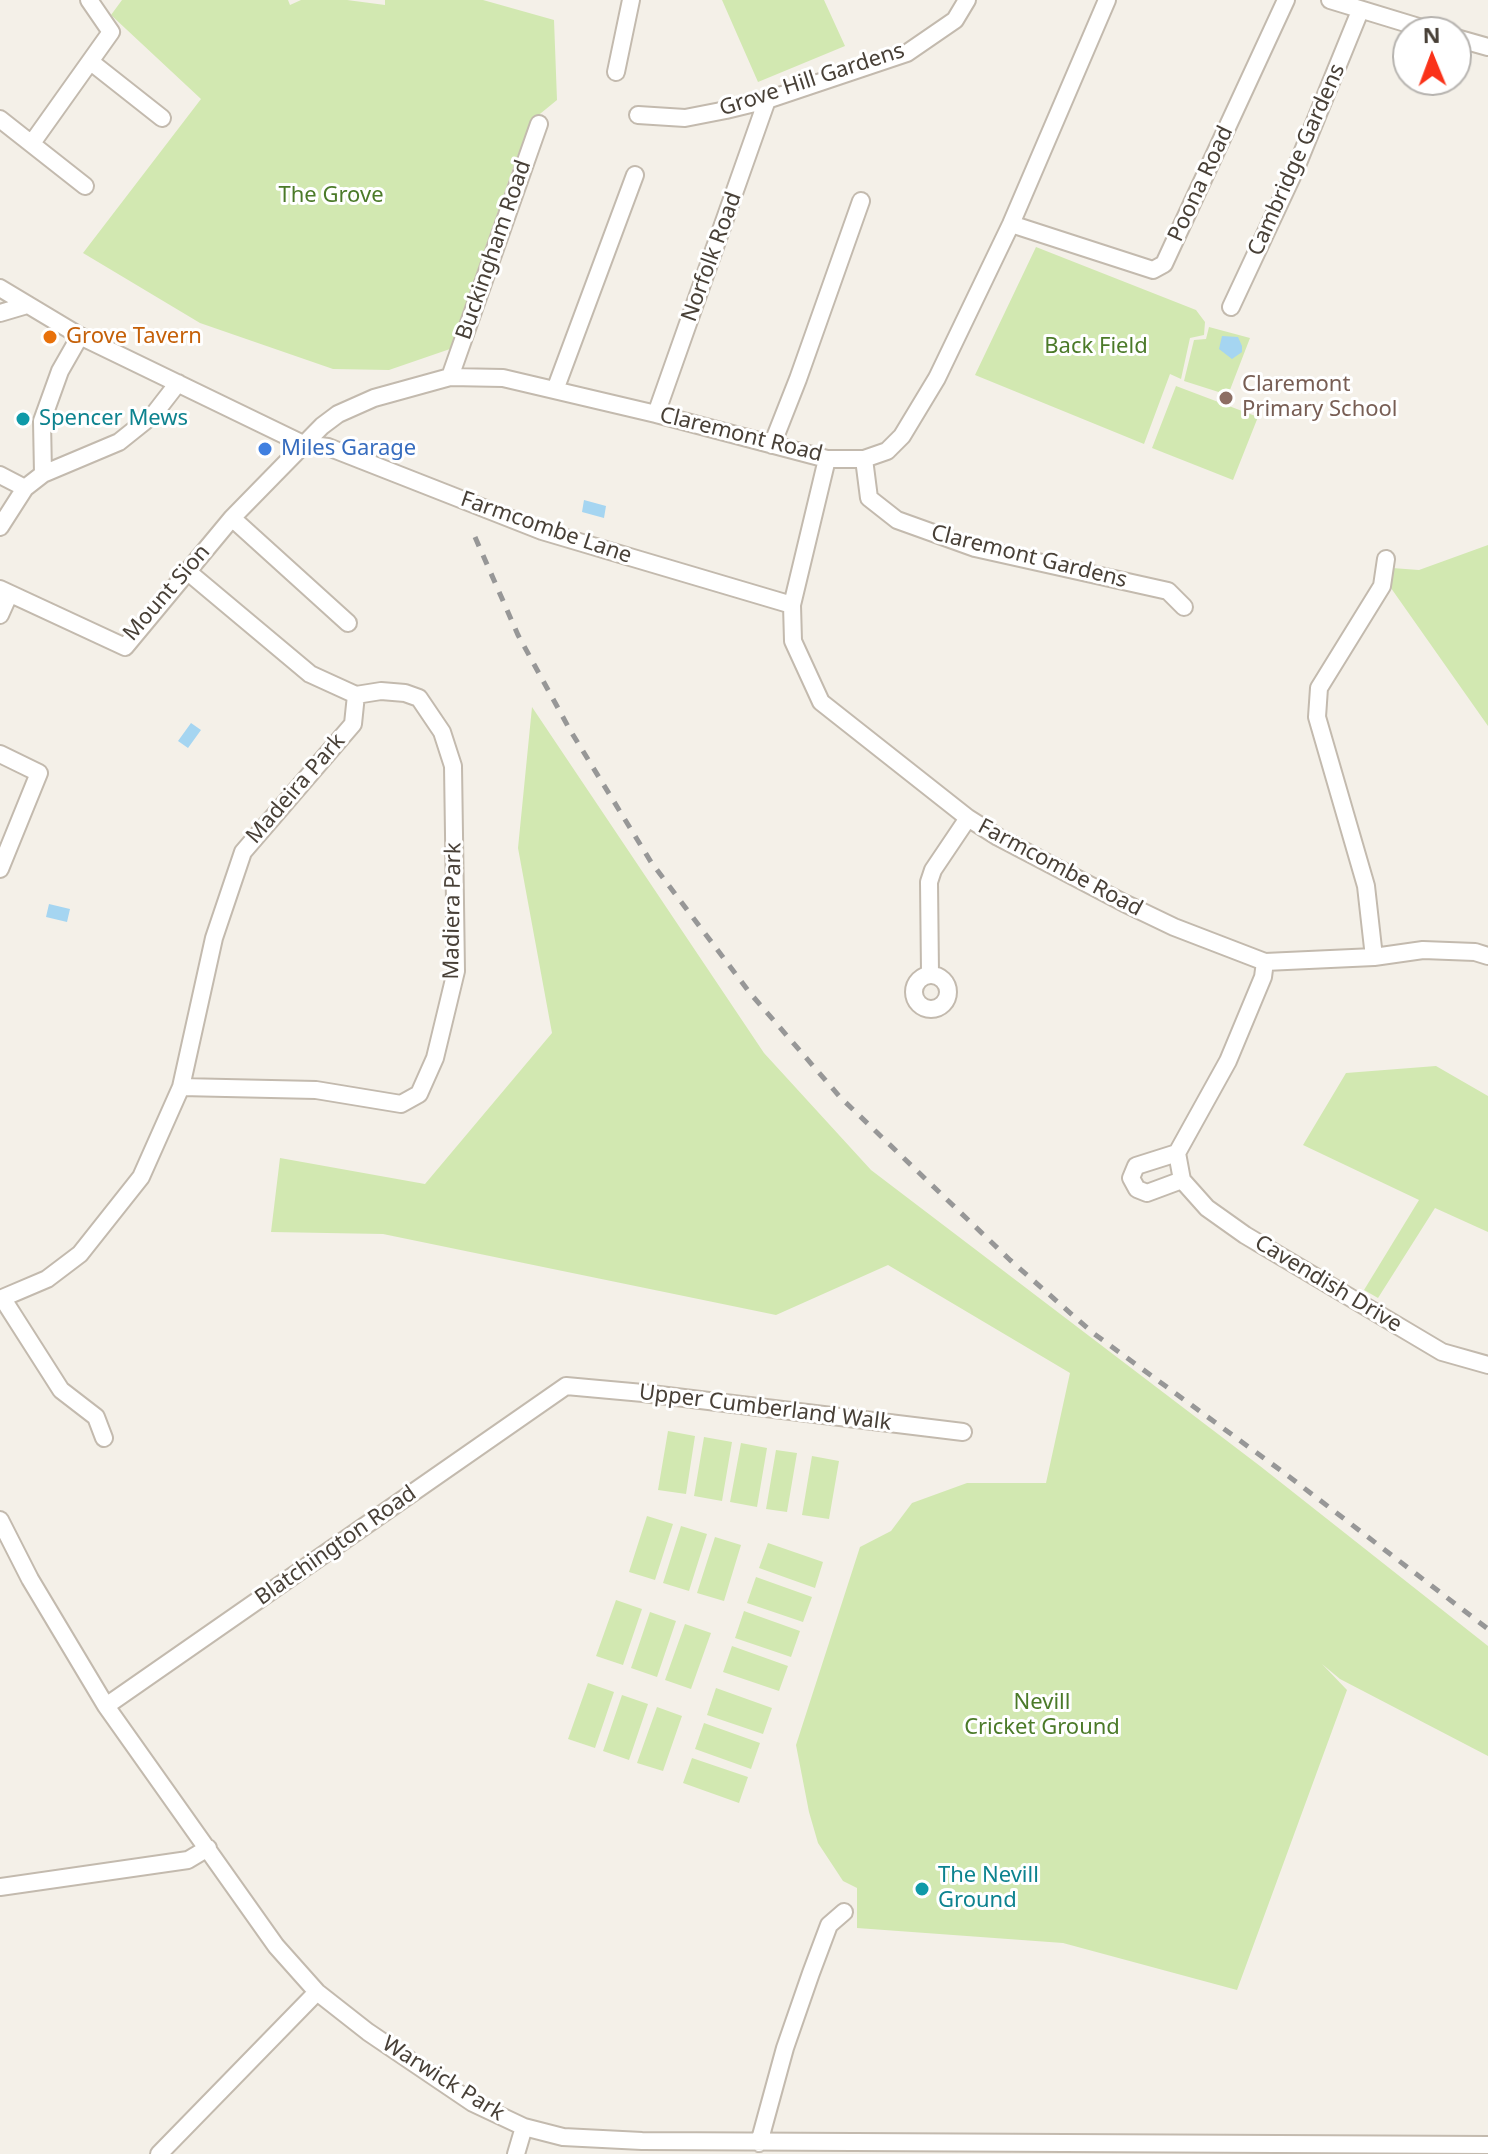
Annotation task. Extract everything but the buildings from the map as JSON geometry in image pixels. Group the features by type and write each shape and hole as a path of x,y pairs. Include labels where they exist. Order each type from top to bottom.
{"street":[{"path":"32,143 111,32 89,0"},
{"path":"616,72 631,0"},
{"name":"Grove Hill Gardens","path":"638,115 685,118 767,100 907,53 955,20 967,0"},
{"name":"Claremont Road","path":"303,444 338,414 374,398 450,377 503,378 827,459 864,459 887,451 902,436 937,378 1011,224 1107,0"},
{"name":"Poona Road","path":"1011,224 1153,270 1164,264 1286,0"},
{"path":"1330,0 1392,20"},
{"name":"Cambridge Gardens","path":"1231,307 1307,143 1360,11"},
{"path":"91,62 162,118"},
{"name":"Norfolk Road","path":"656,414 767,100"},
{"path":"0,119 85,186"},
{"name":"Buckingham Road","path":"450,377 539,124"},
{"path":"555,390 635,175"},
{"path":"772,445 861,201"},
{"name":"Farmcombe Lane","path":"0,288 80,336 303,444 328,447 542,531 792,605"},
{"path":"0,313 27,305"},
{"path":"43,474 42,421 60,371 80,336"},
{"path":"0,527 25,488 43,474 119,442 154,414 178,383"},
{"name":"Mount Sion","path":"5,592 125,647 232,518 303,444"},
{"name":"Farmcombe Road","path":"827,459 792,605 793,641 821,702 968,818 1124,903 1174,927 1265,962 1374,957 1423,950 1475,952 1488,956"},
{"name":"Claremont Gardens","path":"864,459 869,498 897,520 975,548 1168,591 1184,607"},
{"path":"0,475 25,488"},
{"path":"232,518 348,623"},
{"path":"1374,957 1366,886 1317,717 1319,688 1382,586 1386,559"},
{"path":"187,571 310,674 356,695"},
{"path":"0,615 5,592"},
{"name":"Madiera Park","path":"181,1087 316,1090 401,1104 419,1094 435,1058 456,971 453,766 442,732 419,698 381,691 356,695"},
{"name":"Madeira Park","path":"2,1299 47,1279 80,1254 141,1177 181,1087 214,938 243,852 353,724 356,695"},
{"path":"0,754 39,773 0,869"},
{"path":"930,973 929,882 933,870 968,818"},
{"path":"1177,1153 1136,1166 1131,1178 1137,1189 1147,1193 1182,1180 1177,1153 1228,1061 1263,977 1265,962"},
{"name":"Cavendish Drive","path":"1182,1180 1207,1208 1245,1235 1442,1352 1488,1365"},
{"path":"2,1299 61,1390 96,1417 104,1438"},
{"name":"Upper Cumberland Walk","path":"566,1386 963,1432"},
{"name":"Blatchington Road","path":"106,1706 566,1386"},
{"name":"Warwick Park","path":"0,1520 30,1579 106,1706 208,1848 255,1920 317,1992 368,2032 473,2103 524,2127 563,2137 759,2143 1488,2145"},
{"path":"0,1887 188,1860 208,1848"},
{"path":"759,2143 785,2048 811,1973 829,1925 844,1912"},
{"path":"159,2154 317,1992"},
{"path":"516,2154 524,2127"}],"green space":[{"name":"The Grove","path":"122,0 288,0 290,5 301,0 347,0 385,5 385,0 483,0 554,20 557,100 535,118 516,159 450,349 389,370 333,369 200,323 83,253 201,99 111,15"},
{"path":"722,0 824,0 845,46 758,82"},
{"name":"Back Field","path":"1036,247 1196,310 1205,322 1204,335 1190,338 1181,379 1170,374 1144,444 975,375"},
{"path":"1209,327 1250,338 1228,395 1184,381 1194,340 1206,339"},
{"path":"1176,386 1258,417 1233,480 1152,448"},
{"path":"1488,545 1488,726 1386,581 1392,568 1419,570"},
{"name":"Nevill Cricket Ground","path":"532,707 764,1053 871,1170 1260,1466 1488,1646 1488,1756 1340,1679 1322,1664 1347,1690 1237,1990 1063,1943 857,1928 857,1888 843,1881 818,1843 809,1812 796,1745 860,1547 891,1531 912,1503 967,1483 1046,1483 1070,1373 888,1265 776,1315 383,1234 271,1232 280,1158 425,1184 552,1033 518,848"},
{"path":"1436,1066 1488,1096 1488,1232 1435,1208 1378,1298 1364,1290 1419,1200 1303,1145 1346,1073"},
{"path":"668,1431 695,1436 686,1494 658,1490"},
{"path":"704,1437 732,1442 722,1501 694,1496"},
{"path":"741,1443 767,1448 757,1507 730,1502"},
{"path":"776,1450 797,1453 787,1512 766,1509"},
{"path":"812,1456 839,1461 829,1519 802,1515"},
{"path":"647,1516 673,1524 655,1580 629,1572"},
{"path":"681,1526 707,1534 689,1591 663,1583"},
{"path":"715,1537 741,1545 724,1601 697,1593"},
{"path":"768,1543 823,1562 815,1588 759,1568"},
{"path":"756,1577 812,1597 803,1622 747,1603"},
{"path":"616,1600 642,1609 623,1665 596,1656"},
{"path":"744,1611 800,1631 791,1657 735,1638"},
{"path":"650,1612 676,1621 657,1677 631,1668"},
{"path":"685,1624 711,1633 691,1689 665,1680"},
{"path":"732,1646 788,1666 779,1691 723,1672"},
{"path":"588,1683 614,1692 595,1748 568,1739"},
{"path":"716,1688 772,1708 763,1734 707,1715"},
{"path":"622,1695 648,1704 629,1760 603,1751"},
{"path":"657,1707 682,1716 663,1771 637,1763"},
{"path":"704,1723 760,1743 751,1769 695,1749"},
{"path":"692,1758 748,1777 739,1803 683,1783"}],"water":[{"path":"1222,336 1238,337 1242,352 1232,359 1219,349"},
{"path":"584,500 606,506 604,518 582,512"},
{"path":"191,723 201,730 188,748 178,741"},
{"path":"49,904 70,909 67,922 46,917"}],"railway":[{"path":"475,537 518,635 570,730 651,862 750,993 840,1097 1010,1260 1093,1333 1287,1475 1488,1629"}],"place":[{"name":"Grove Tavern","path":"50,337"},
{"name":"Claremont Primary School","path":"1226,398"},
{"name":"Spencer Mews","path":"23,419"},
{"name":"Miles Garage","path":"265,449"},
{"name":"The Nevill Ground","path":"922,1889"}]}
